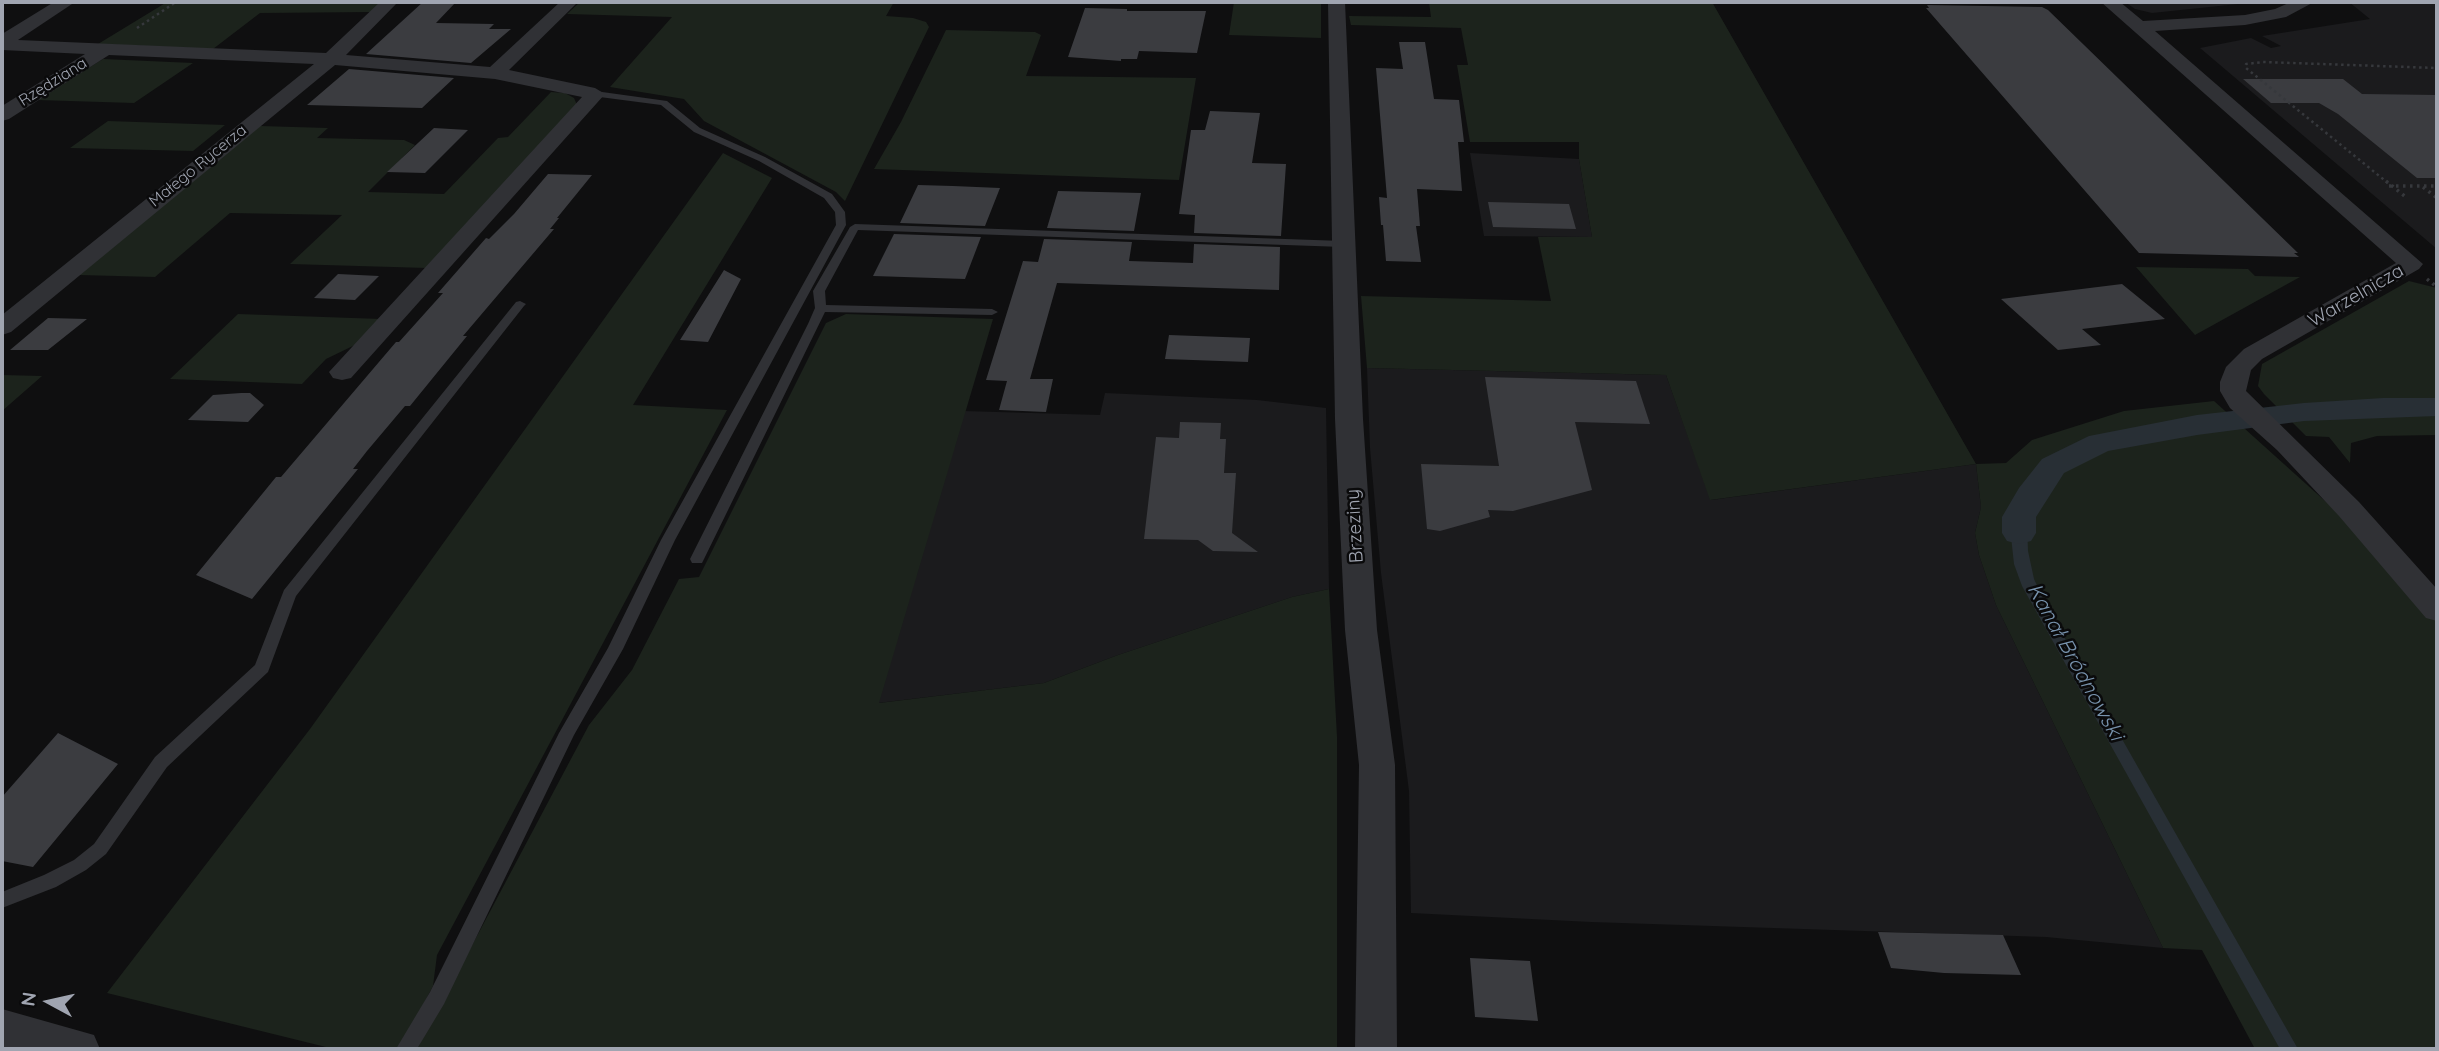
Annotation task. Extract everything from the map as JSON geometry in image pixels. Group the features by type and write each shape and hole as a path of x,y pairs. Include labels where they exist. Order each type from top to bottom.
{"street":[{"path":"2,43 66,2"},
{"name":"Małego Rycerza","path":"2,327 330,60 390,2"},
{"path":"495,73 570,2"},
{"name":"Brzeziny","path":"1336,2 1342,244 1361,630 1377,765 1376,1049"},
{"name":"Warzelnicza","path":"2110,2 2411,264 2253,354 2239,368 2232,382 2239,402 2287,444 2437,610"},
{"path":"2140,27 2245,20 2280,13 2305,2"},
{"path":"2,43 330,60 495,73 595,94"},
{"name":"Rzędziana","path":"2,115 104,50"},
{"path":"342,372 595,94"},
{"path":"2,1029 79,1049"}],"lane":[{"path":"406,1049 437,998 567,733 615,649 668,540 841,225 840,212 828,196 762,159 697,130 664,103 595,94"},
{"path":"697,559 821,308 819,291 855,227 1342,244"},
{"path":"2,900 50,881 80,865 100,849 161,762 262,668 289,594 520,304"},
{"path":"821,308 992,312"}],"path":[{"path":"104,50 176,2"},
{"path":"2407,198 2246,68 2246,64 2263,62 2437,68"},
{"path":"2389,186 2437,186"},
{"path":"2422,186 2437,198"}],"shaded area":[{"path":"167,2 382,2 372,12 260,13 213,49 98,44"},
{"path":"580,2 894,2 886,16 913,18 926,22 929,27 845,201 836,192 704,121 684,99 610,87 672,17 567,14"},
{"path":"1234,2 1321,2 1321,38 1229,35"},
{"path":"1429,2 1712,2 1976,464 1710,500 1666,375 1367,368 1361,296 1551,301 1538,237 1592,237 1579,159 1579,142 1470,142 1457,65 1468,65 1461,28 1351,25 1349,16 1431,17"},
{"path":"2125,2 2257,2 2152,13 2135,9"},
{"path":"2349,2 2437,2 2437,249 2200,48 2251,38 2271,48 2281,46 2262,36 2370,19"},
{"path":"946,30 1035,32 1041,35 1026,76 1196,78 1179,180 874,169 901,122"},
{"path":"103,59 193,63 134,103 37,100"},
{"path":"551,92 565,93 574,98 577,105 427,268 290,264 342,215 230,213 155,277 79,275 260,126 328,128 317,138 404,140 415,145 368,192 444,194 498,138 508,137"},
{"path":"108,121 225,125 193,151 70,148"},
{"path":"723,153 772,178 633,405 727,410 437,955 433,986 400,1049 334,1049 107,993 310,729"},
{"path":"1470,153 1579,159 1592,237 1484,236"},
{"path":"2136,267 2248,269 2255,276 2300,277 2195,335"},
{"path":"2409,281 2437,288 2437,435 2377,436 2351,443 2350,463 2329,437 2306,436 2264,394 2258,386 2262,364"},
{"path":"238,314 381,319 359,343 326,359 302,384 170,379"},
{"path":"846,314 993,319 879,703 1044,683 1118,655 1292,597 1329,589 1337,737 1337,1049 417,1049 589,725 632,670 679,579 699,577 826,323"},
{"path":"1367,368 1666,375 1711,500 1976,464 1981,507 1975,533 1979,555 1996,605 2163,948 2046,937 1591,922 1411,913 1409,791 1381,573 1370,448"},
{"path":"2,375 42,376 2,411"},
{"path":"1105,393 1257,400 1326,408 1329,589 1292,597 1118,655 1044,683 878,703 963,411 1100,415"},
{"path":"2214,401 2376,547 2437,622 2437,1049 2255,1049 2202,950 2163,948 1996,605 1979,555 1975,533 1981,507 1976,464 2006,463 2032,440 2124,411"}],"water":[{"path":"2021,487 2038,495 2027,523 2028,551 2034,579 2047,607 2298,1049 2280,1049 2022,586 2014,564 2010,527 2013,500"}],"building":[{"path":"423,2 456,2 436,23 494,24 489,29 511,29 471,63 366,54"},
{"path":"1927,5 2042,7 2048,10 2298,253 2294,253 2299,257 2139,253 1926,8 1929,8"},
{"path":"1085,8 1206,11 1197,53 1139,51 1137,59 1121,61 1068,57"},
{"path":"1399,42 1425,42 1434,99 1459,100 1464,142 1458,142 1462,191 1417,189 1420,226 1416,226 1421,262 1386,261 1381,225 1379,197 1387,198 1376,68 1403,69"},
{"path":"349,69 454,78 422,108 307,105"},
{"path":"2243,79 2343,79 2362,94 2437,95 2437,178 2417,178 2338,114 2319,103 2271,103"},
{"path":"1210,111 1260,113 1252,163 1286,164 1281,236 1194,233 1195,215 1179,214 1191,130 1205,130"},
{"path":"434,128 468,130 425,173 387,172"},
{"path":"548,174 592,175 550,229 554,229 463,336 467,336 410,406 405,406 367,451 353,469 358,469 252,599 196,575 276,477 281,477 396,342 399,342 443,293 438,293 486,238 489,239 514,214"},
{"path":"918,185 1000,188 985,226 900,223"},
{"path":"1058,191 1141,193 1134,231 1047,228"},
{"path":"1488,202 1569,204 1576,229 1493,227"},
{"path":"894,234 981,237 965,279 873,276"},
{"path":"1044,239 1132,242 1129,261 1193,263 1194,244 1280,247 1279,290 1057,283 1030,379 1053,379 1046,412 999,410 1007,381 986,380 1023,261 1038,262"},
{"path":"724,270 741,279 708,342 680,340"},
{"path":"338,274 379,276 355,300 314,298"},
{"path":"2122,284 2165,319 2082,329 2101,345 2058,350 2001,299"},
{"path":"48,318 87,319 48,350 10,350"},
{"path":"1169,335 1250,338 1248,362 1165,359"},
{"path":"1485,377 1636,381 1650,424 1575,422 1592,490 1513,511 1488,510 1490,517 1440,531 1427,529 1421,464 1499,466"},
{"path":"250,393 264,405 248,422 188,420 213,395"},
{"path":"1180,422 1221,423 1220,439 1226,439 1224,473 1236,473 1232,533 1258,552 1213,551 1198,540 1144,539 1156,437 1179,438"},
{"path":"58,733 118,764 33,867 2,861 2,797"},
{"path":"1878,932 2003,935 2021,975 1944,973 1891,968"},
{"path":"1470,958 1530,961 1538,1021 1475,1017"}],"waterway":[{"name":"Kanał Bródnowski","path":"2019,533 2019,517 2030,496 2053,466 2100,443 2197,425 2304,412 2437,407"}]}
